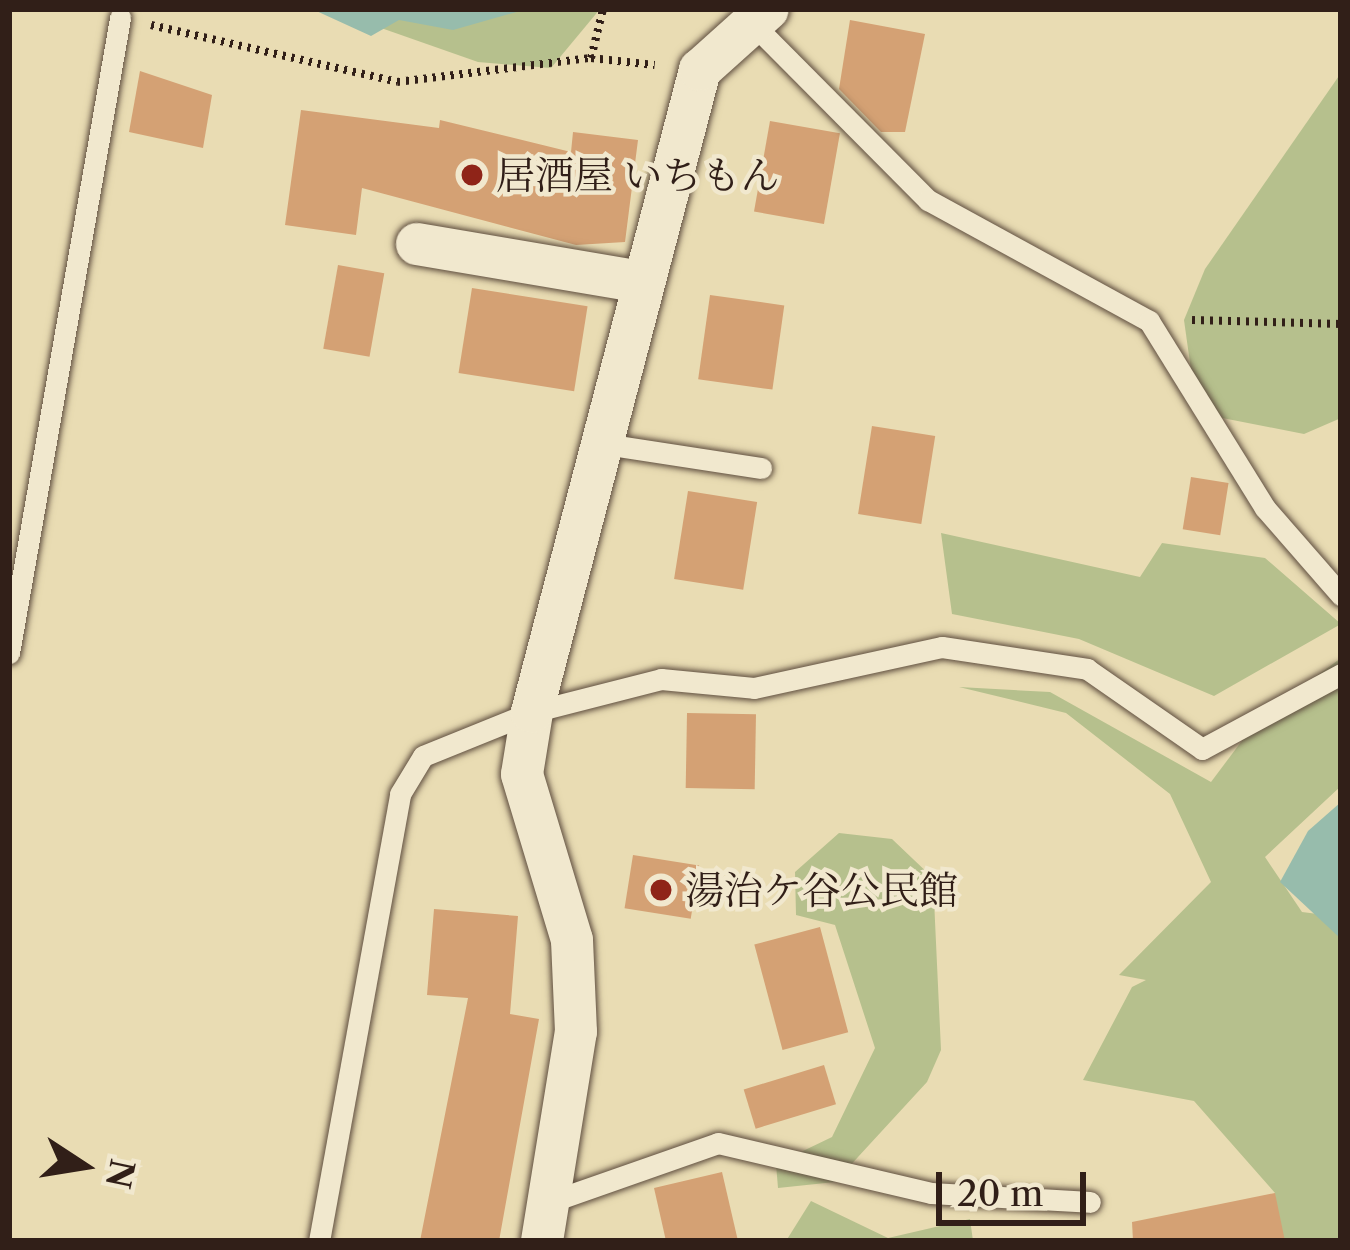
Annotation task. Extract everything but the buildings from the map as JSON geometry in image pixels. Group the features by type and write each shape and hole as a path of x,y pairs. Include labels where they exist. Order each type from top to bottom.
{"street":[{"path":"541,1223 576,1032 572,940 522,774 532,712 597,443 700,70 762,18"},
{"path":"417,244 641,282"}],"lane":[{"path":"9,653 120,18"},
{"path":"762,18 928,200 1149,321 1265,508 1341,595"},
{"path":"597,443 761,468"},
{"path":"319,1241 400,794 423,756 532,712 661,679 754,688 942,647 1087,669 1202,749 1341,674"},
{"path":"541,1223 718,1143 931,1193 1090,1202"}],"path":[{"path":"591,58 603,9"},
{"path":"120,18 398,82 591,58 700,70"},
{"path":"1184,320 1341,324"}],"green space":[{"path":"327,9 600,9 551,68 478,62"},
{"path":"1341,73 1341,418 1304,434 1197,413 1184,320 1205,269"},
{"path":"941,533 1140,577 1162,543 1265,558 1341,624 1214,696 1079,639 952,614"},
{"path":"1341,658 1341,786 1265,857 1302,912 1341,917 1341,1241 1255,1241 1275,1193 1194,1101 1083,1080 1132,987 1146,980 1119,975 1211,882 1170,794 1066,713 959,687 1050,692 1211,782 1259,718"},
{"path":"839,833 892,839 933,878 941,1050 927,1082 835,1182 778,1188 776,1164 832,1137 875,1048 835,925 796,915 795,872"},
{"path":"811,1201 888,1238 970,1219 973,1241 786,1241"}],"shaded area":[{"path":"312,9 527,9 453,30 399,20 371,36"},
{"path":"1341,802 1341,939 1280,882 1308,831"}],"place":[{"name":"居酒屋 いちもん","path":"472,175"},
{"name":"湯治ケ谷公民館","path":"661,890"}]}
